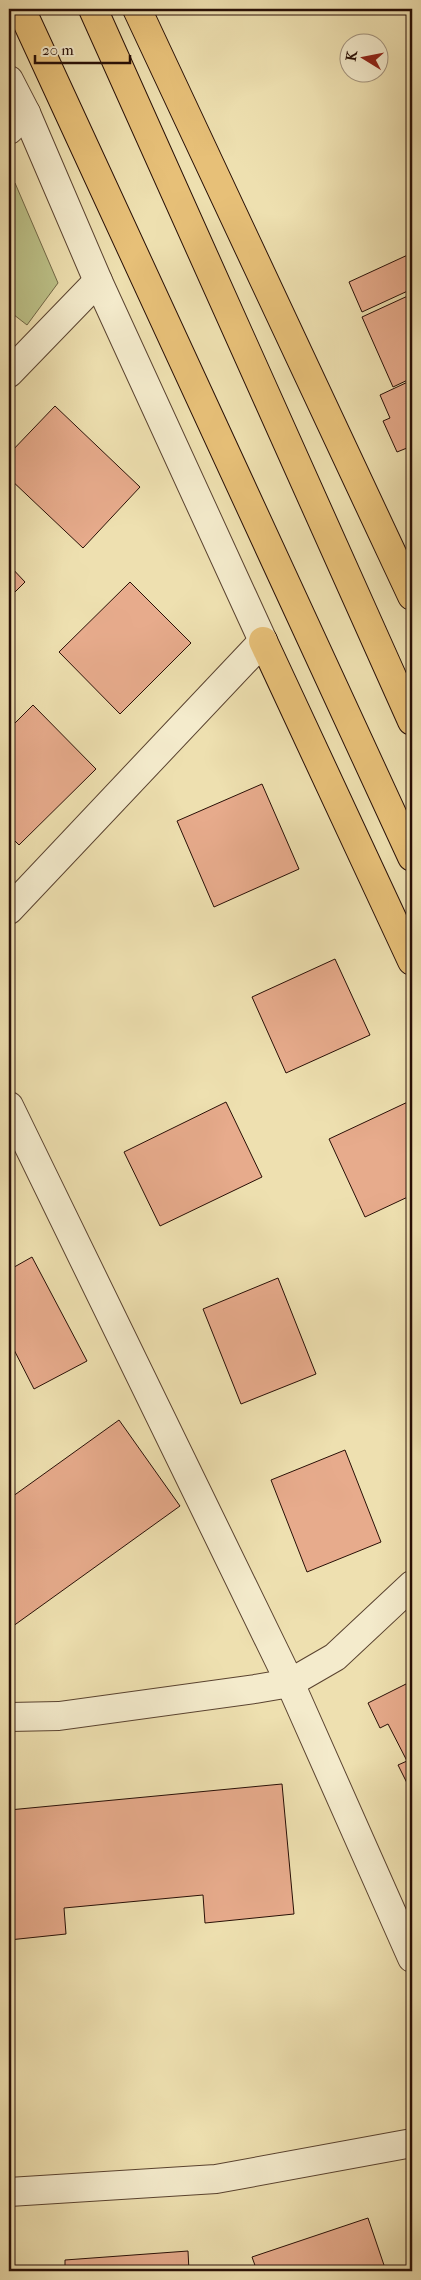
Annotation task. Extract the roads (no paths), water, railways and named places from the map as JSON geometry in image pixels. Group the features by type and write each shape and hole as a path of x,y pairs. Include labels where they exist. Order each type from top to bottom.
{"main road":[{"path":"21,9 412,857"},
{"path":"93,9 412,721"},
{"path":"137,9 412,596"},
{"path":"263,641 412,961"}],"street":[{"path":"9,80 17,122 98,280 263,641 9,910"},
{"path":"9,373 98,280"},
{"path":"9,1106 290,1683 412,1958"},
{"path":"9,1717 59,1716 290,1683 335,1657 412,1585"},
{"path":"9,2192 216,2179 412,2143"}]}
